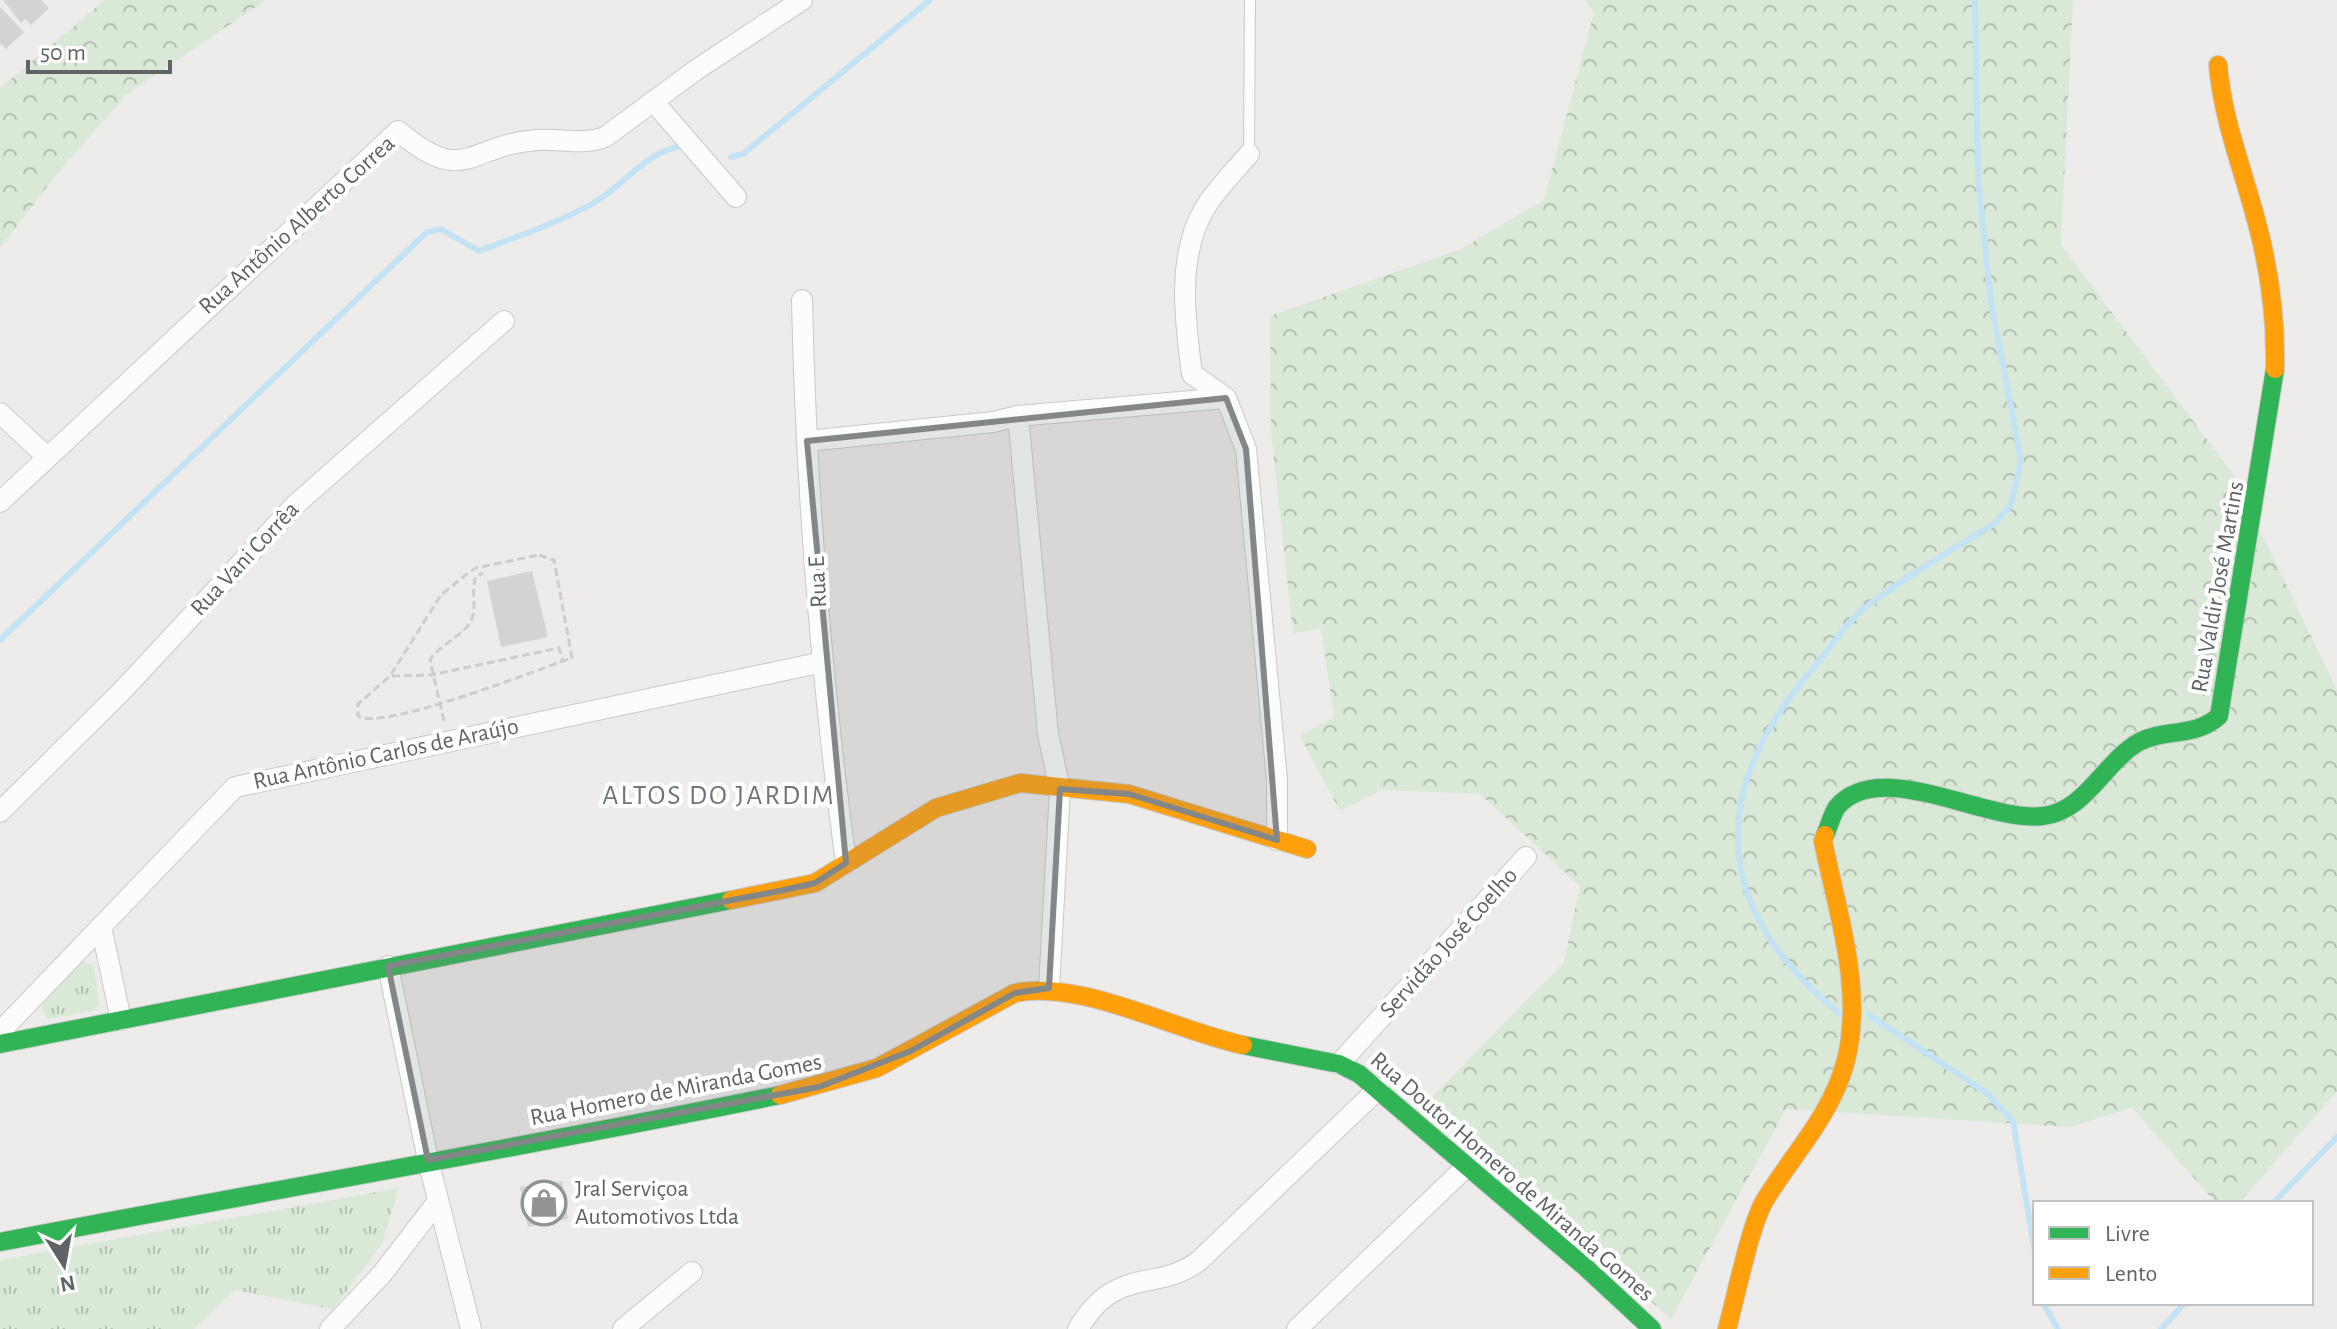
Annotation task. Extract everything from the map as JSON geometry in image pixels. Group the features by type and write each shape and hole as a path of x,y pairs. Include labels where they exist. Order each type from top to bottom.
{"street":[{"name":"Rua Antônio Alberto Correa","path":"0,502 398,131 436,159 471,159 537,140 592,142 605,137 802,0"},
{"name":"Rua Valdir José Martins","path":"1727,1329 1763,1203 1825,1115 1845,1064 1850,1032 1849,968 1823,841 1827,822 1837,805 1854,793 1900,787 2023,817 2045,817 2083,796 2119,756 2139,742 2155,736 2204,730 2219,716 2274,387 2276,326 2259,229 2222,108 2218,65"},
{"path":"653,101 736,197"},
{"path":"1249,154 1204,209 1188,260 1182,303 1192,374 1226,398 1246,449 1277,780 1277,840"},
{"name":"Rua E","path":"802,300 807,441 823,662 846,863"},
{"name":"Rua Vani Corrêa","path":"0,812 122,691 295,505 504,321"},
{"path":"807,441 993,422 1018,416 1070,414 1226,398"},
{"path":"0,413 46,456"},
{"path":"1018,416 1048,734 1060,789 1049,988"},
{"name":"Rua Antônio Carlos de Araújo","path":"0,1032 235,787 823,662"},
{"path":"0,1044 815,883 936,808 1020,783 1129,794 1307,849"},
{"name":"Servidão José Coelho","path":"1339,1064 1526,857"},
{"path":"101,926 121,1020"},
{"path":"388,966 428,1160 471,1329"},
{"name":"Rua Homero de Miranda Gomes","path":"0,1242 428,1160 569,1138 819,1087 900,1057 1015,993 1049,988 1220,1040 1339,1064"},
{"name":"Rua Doutor Homero de Miranda Gomes","path":"1339,1064 1379,1088 1465,1168 1584,1266 1652,1329"},
{"path":"1078,1329 1087,1314 1117,1288 1185,1270 1200,1260 1379,1088"},
{"path":"1297,1329 1465,1168"},
{"path":"330,1329 382,1274 438,1201"},
{"path":"623,1329 692,1272"}],"lane":[{"path":"1249,154 1250,0"}],"path":[{"path":"539,555 554,560 572,658 440,705 364,720 358,716 358,704 390,676 441,595 468,573 476,568 539,555"},
{"path":"449,740 431,675 430,660 439,646 470,624 475,611 473,584 476,576 483,573"},
{"path":"390,676 431,675 559,648 563,661"}],"highlighted area":[{"path":"1226,398 1246,449 1277,840 1129,794 1060,789 1049,988 1015,993 911,1051 819,1087 428,1160 388,966 784,890 815,883 846,863 807,441"}],"green space":[{"path":"105,0 266,0 127,94 56,175 0,248 0,88"},
{"path":"1585,0 2073,0 2061,245 2233,474 2337,690 2337,1091 2241,1201 2214,1201 2132,1108 2069,1127 1786,1109 1671,1319 1426,1103 1564,962 1580,886 1480,794 1381,790 1340,811 1300,736 1334,717 1321,629 1293,633 1271,432 1270,316 1461,249 1544,200 1594,12"},
{"path":"82,960 94,967 99,1005 92,1011 49,1019 43,1013 42,1000"},
{"path":"399,1188 382,1244 333,1309 235,1290 194,1329 0,1329 0,1260"}],"building":[{"path":"3,0 41,0 49,8 31,25 26,19 21,23"},
{"path":"0,7 24,32 6,49 0,43"},
{"path":"532,571 548,637 501,647 487,581"},
{"name":"Jral Serviçoa Automotivos Ltda","path":"562,1181 568,1219 528,1227 520,1187"}],"waterway":[{"path":"731,157 743,154 930,0"},
{"path":"1839,1013 1796,973 1765,931 1746,889 1738,846 1741,802 1755,757 1780,712 1853,619 1898,584 1995,523 2011,505 2021,460 1991,302 1978,178 1975,0"},
{"path":"0,640 427,232 441,229 479,251 581,210 606,195 655,156 678,147"},
{"path":"1869,1015 1988,1094 2013,1121 2033,1241"},
{"path":"2275,1201 2337,1137"},
{"path":"2044,1305 2058,1329"},
{"path":"2161,1329 2183,1305"}],"traffic: fast":[{"path":"1825,835 1837,807 1856,793 1879,788 1906,789 2020,816 2043,816 2058,812 2083,796 2115,761 2139,742 2200,727 2219,716 2275,369"},
{"path":"0,1044 731,900"},
{"path":"1243,1045 1339,1064 1359,1074 1584,1266 1652,1329"},
{"path":"0,1242 780,1095"}],"traffic: slow":[{"path":"2218,65 2229,127 2266,262 2273,316 2275,369"},
{"path":"731,900 815,883 936,808 1020,783 1129,794 1307,849"},
{"path":"1727,1329 1759,1211 1830,1101 1845,1064 1850,1037 1851,980 1823,841 1825,835"},
{"path":"780,1095 877,1068 1015,993 1069,993 1128,1008 1243,1045"}],"place":[{"name":"Jral Serviçoa Automotivos Ltda","path":"544,1203"}],"district":[{"name":"ALTOS DO JARDIM","path":"719,796"}]}
